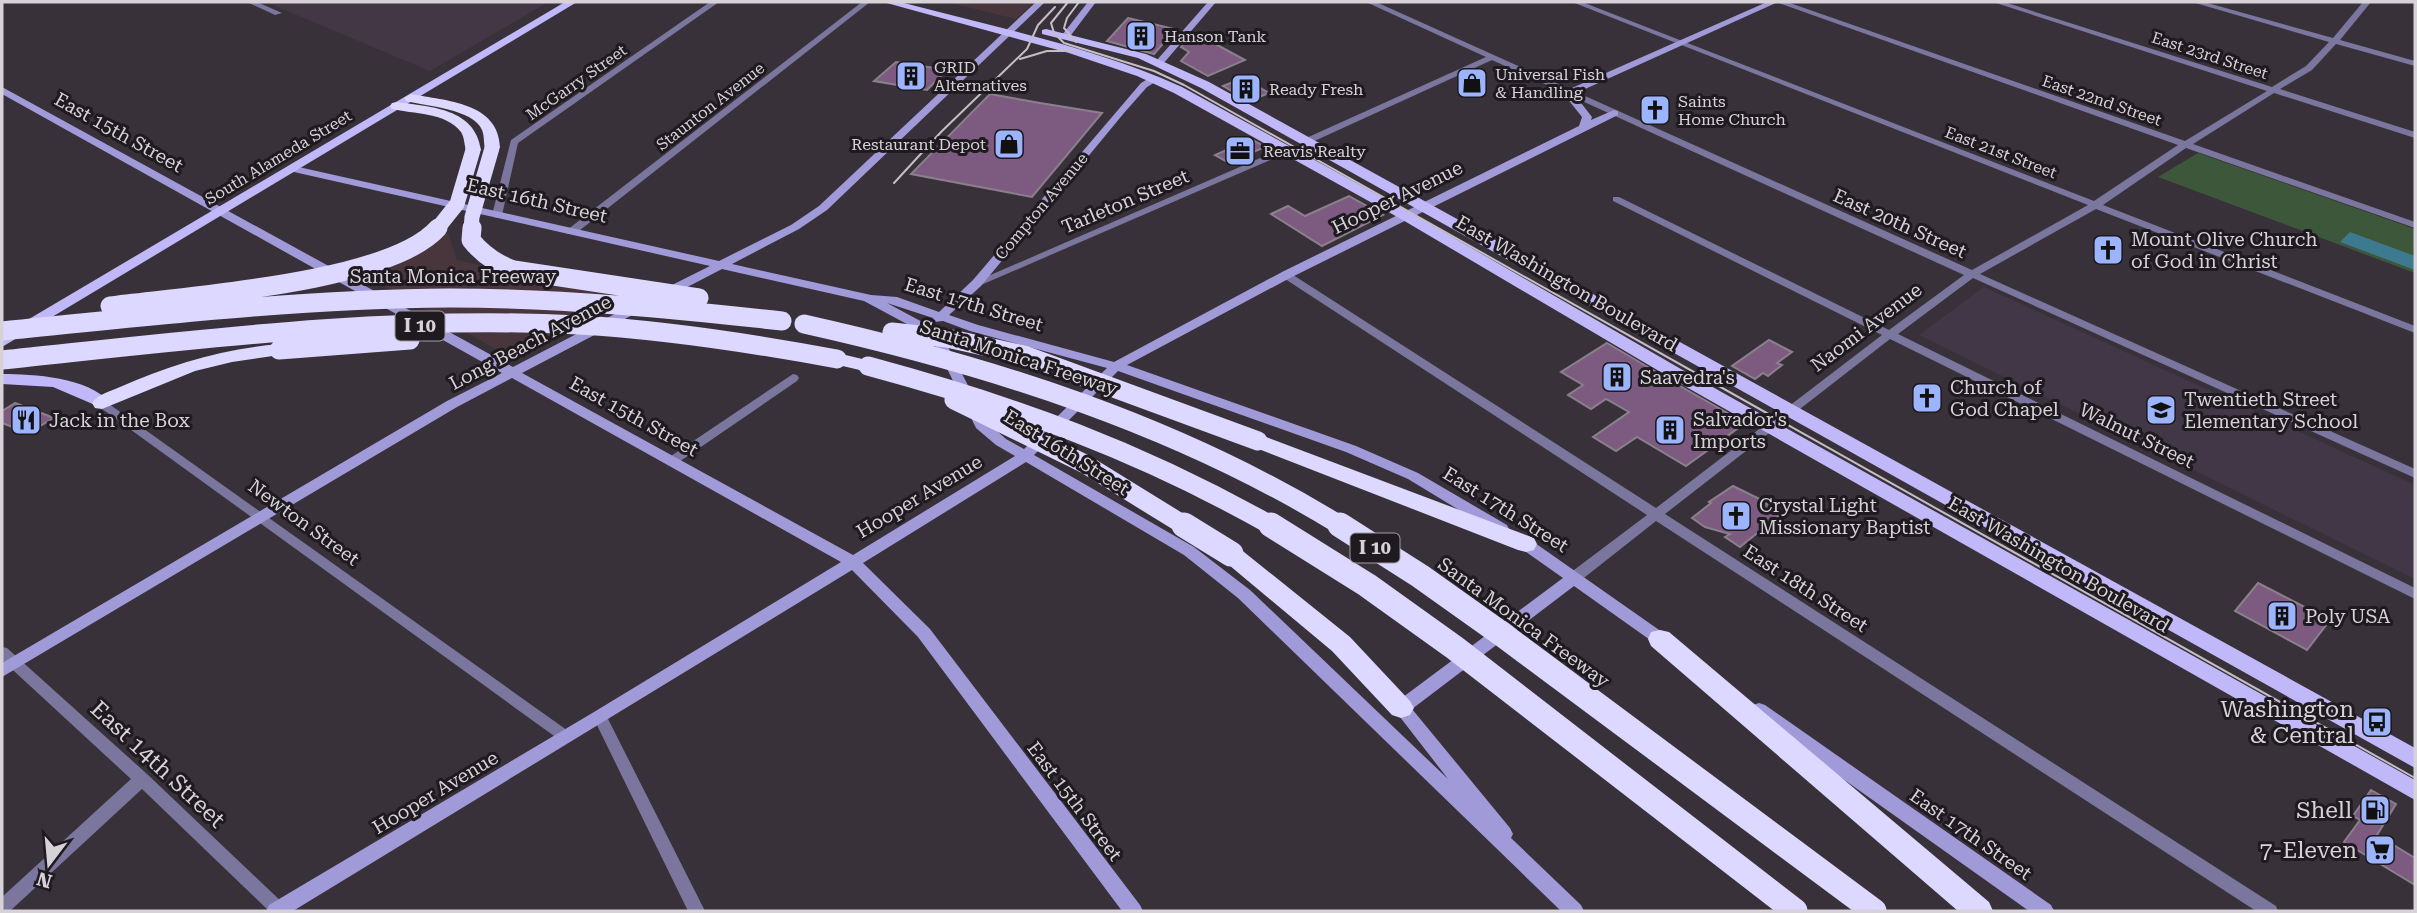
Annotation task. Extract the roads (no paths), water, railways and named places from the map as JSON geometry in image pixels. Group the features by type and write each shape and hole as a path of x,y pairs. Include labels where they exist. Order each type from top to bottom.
{"highway":[{"path":"404,102 463,110 482,119 492,133 492,148 472,217 471,240 483,255 496,264 573,280 704,298 793,322 947,338 995,346 1073,371 1527,544"},
{"path":"2,320 320,278 390,257 428,235 448,218 455,208 473,150 473,138 469,129 459,121 404,102"},
{"name":"Santa Monica Freeway","path":"2,331 336,301 450,298 575,301 793,322 896,344 1004,374 1153,429 1245,472 1328,519 1424,579 1528,653 1874,911"},
{"name":"I 10","path":"2,360 362,327 468,325 658,331 837,359 944,386 1084,434 1217,496 1299,542 1433,632 1795,911"},
{"path":"102,403 198,363 242,352 419,339 642,340 837,359"},
{"path":"868,366 959,402 1085,464 1231,554 1341,644 1401,708"},
{"path":"1660,639 1969,902"}],"main road":[{"name":"South Alameda Street","path":"2,342 572,2"},
{"name":"East Washington Boulevard","path":"888,2 1014,30 1067,34 1160,62 1307,141 2415,759"},
{"name":"East Washington Boulevard","path":"921,2 1014,30 1028,40 1073,51 1153,79 1406,216 2415,791"},
{"path":"1028,40 1052,41 1067,34"},
{"name":"Newton Street","path":"2,379 56,382 78,388 102,403"}],"street":[{"path":"251,2 278,13"},
{"name":"McGarry Street","path":"497,215 514,142 715,2"},
{"name":"Staunton Avenue","path":"571,232 866,2"},
{"name":"Long Beach Avenue","path":"6,662 509,373 794,227 823,208 1041,2"},
{"path":"1067,34 1092,2"},
{"path":"1160,62 1212,2"},
{"name":"East 20th Street","path":"1370,2 2415,474"},
{"name":"East 21st Street","path":"1576,2 2415,330"},
{"path":"1584,128 1587,117 1567,93 1774,2"},
{"name":"East 22nd Street","path":"1780,2 2415,225"},
{"name":"East 23rd Street","path":"1997,2 2415,135"},
{"path":"2196,2 2415,64"},
{"name":"Naomi Avenue","path":"1401,708 1972,274 2094,206 2186,144 2309,68 2367,2"},
{"path":"1307,141 1491,58"},
{"name":"Compton Avenue","path":"922,327 944,315 977,283 1120,111 1153,79"},
{"name":"East 15th Street","path":"2,90 852,561 925,633 1133,911"},
{"name":"Hooper Avenue","path":"278,910 600,717 1024,457 1116,366 1286,275 1614,113"},
{"name":"Tarleton Street","path":"977,283 1286,150"},
{"name":"East 16th Street","path":"294,169 868,298 922,327 942,346 981,425 1024,457 1189,551 1244,594 1574,911"},
{"name":"Walnut Street","path":"1616,199 2415,594"},
{"name":"East 18th Street","path":"1286,275 2270,911"},
{"name":"East 17th Street","path":"868,298 897,301 944,315 974,328 1116,366 1351,449 1413,477 1527,544 1575,577 2044,911"},
{"path":"672,461 793,378"},
{"name":"Newton Street","path":"102,403 566,737"},
{"name":"East 14th Street","path":"6,662 142,779 278,910"},
{"name":"East 16th Street","path":"1401,708 1544,882"},
{"path":"600,717 697,911"},
{"path":"2,908 142,779"}],"water":[{"path":"2350,232 2415,256 2415,270 2340,242"}],"tram line":[{"path":"1068,2 1051,23 1054,33 1064,43 1154,71 1184,85 2415,778"},
{"path":"1076,42 1064,28 1067,18 1079,2"},
{"path":"894,183 941,132 1027,49 1038,25 1055,7"},
{"path":"1020,59 1047,51 1074,51"}],"place":[{"name":"Hanson Tank","path":"1141,36"},
{"name":"GRID Alternatives","path":"911,76"},
{"name":"Universal Fish & Handling","path":"1472,83"},
{"name":"Ready Fresh","path":"1246,89"},
{"name":"Saints Home Church","path":"1655,110"},
{"name":"Restaurant Depot","path":"1009,144"},
{"name":"Reavis Realty","path":"1240,151"},
{"name":"Mount Olive Church of God in Christ","path":"2108,250"},
{"name":"Saavedra's","path":"1617,377"},
{"name":"Church of God Chapel","path":"1927,398"},
{"name":"Twentieth Street Elementary School","path":"2161,410"},
{"name":"Jack in the Box","path":"26,420"},
{"name":"Salvador's Imports","path":"1670,430"},
{"name":"Crystal Light Missionary Baptist","path":"1736,516"},
{"name":"Poly USA","path":"2282,616"},
{"name":"Washington & Central","path":"2377,722"},
{"name":"Shell","path":"2375,810"},
{"name":"7-Eleven","path":"2380,850"}]}
